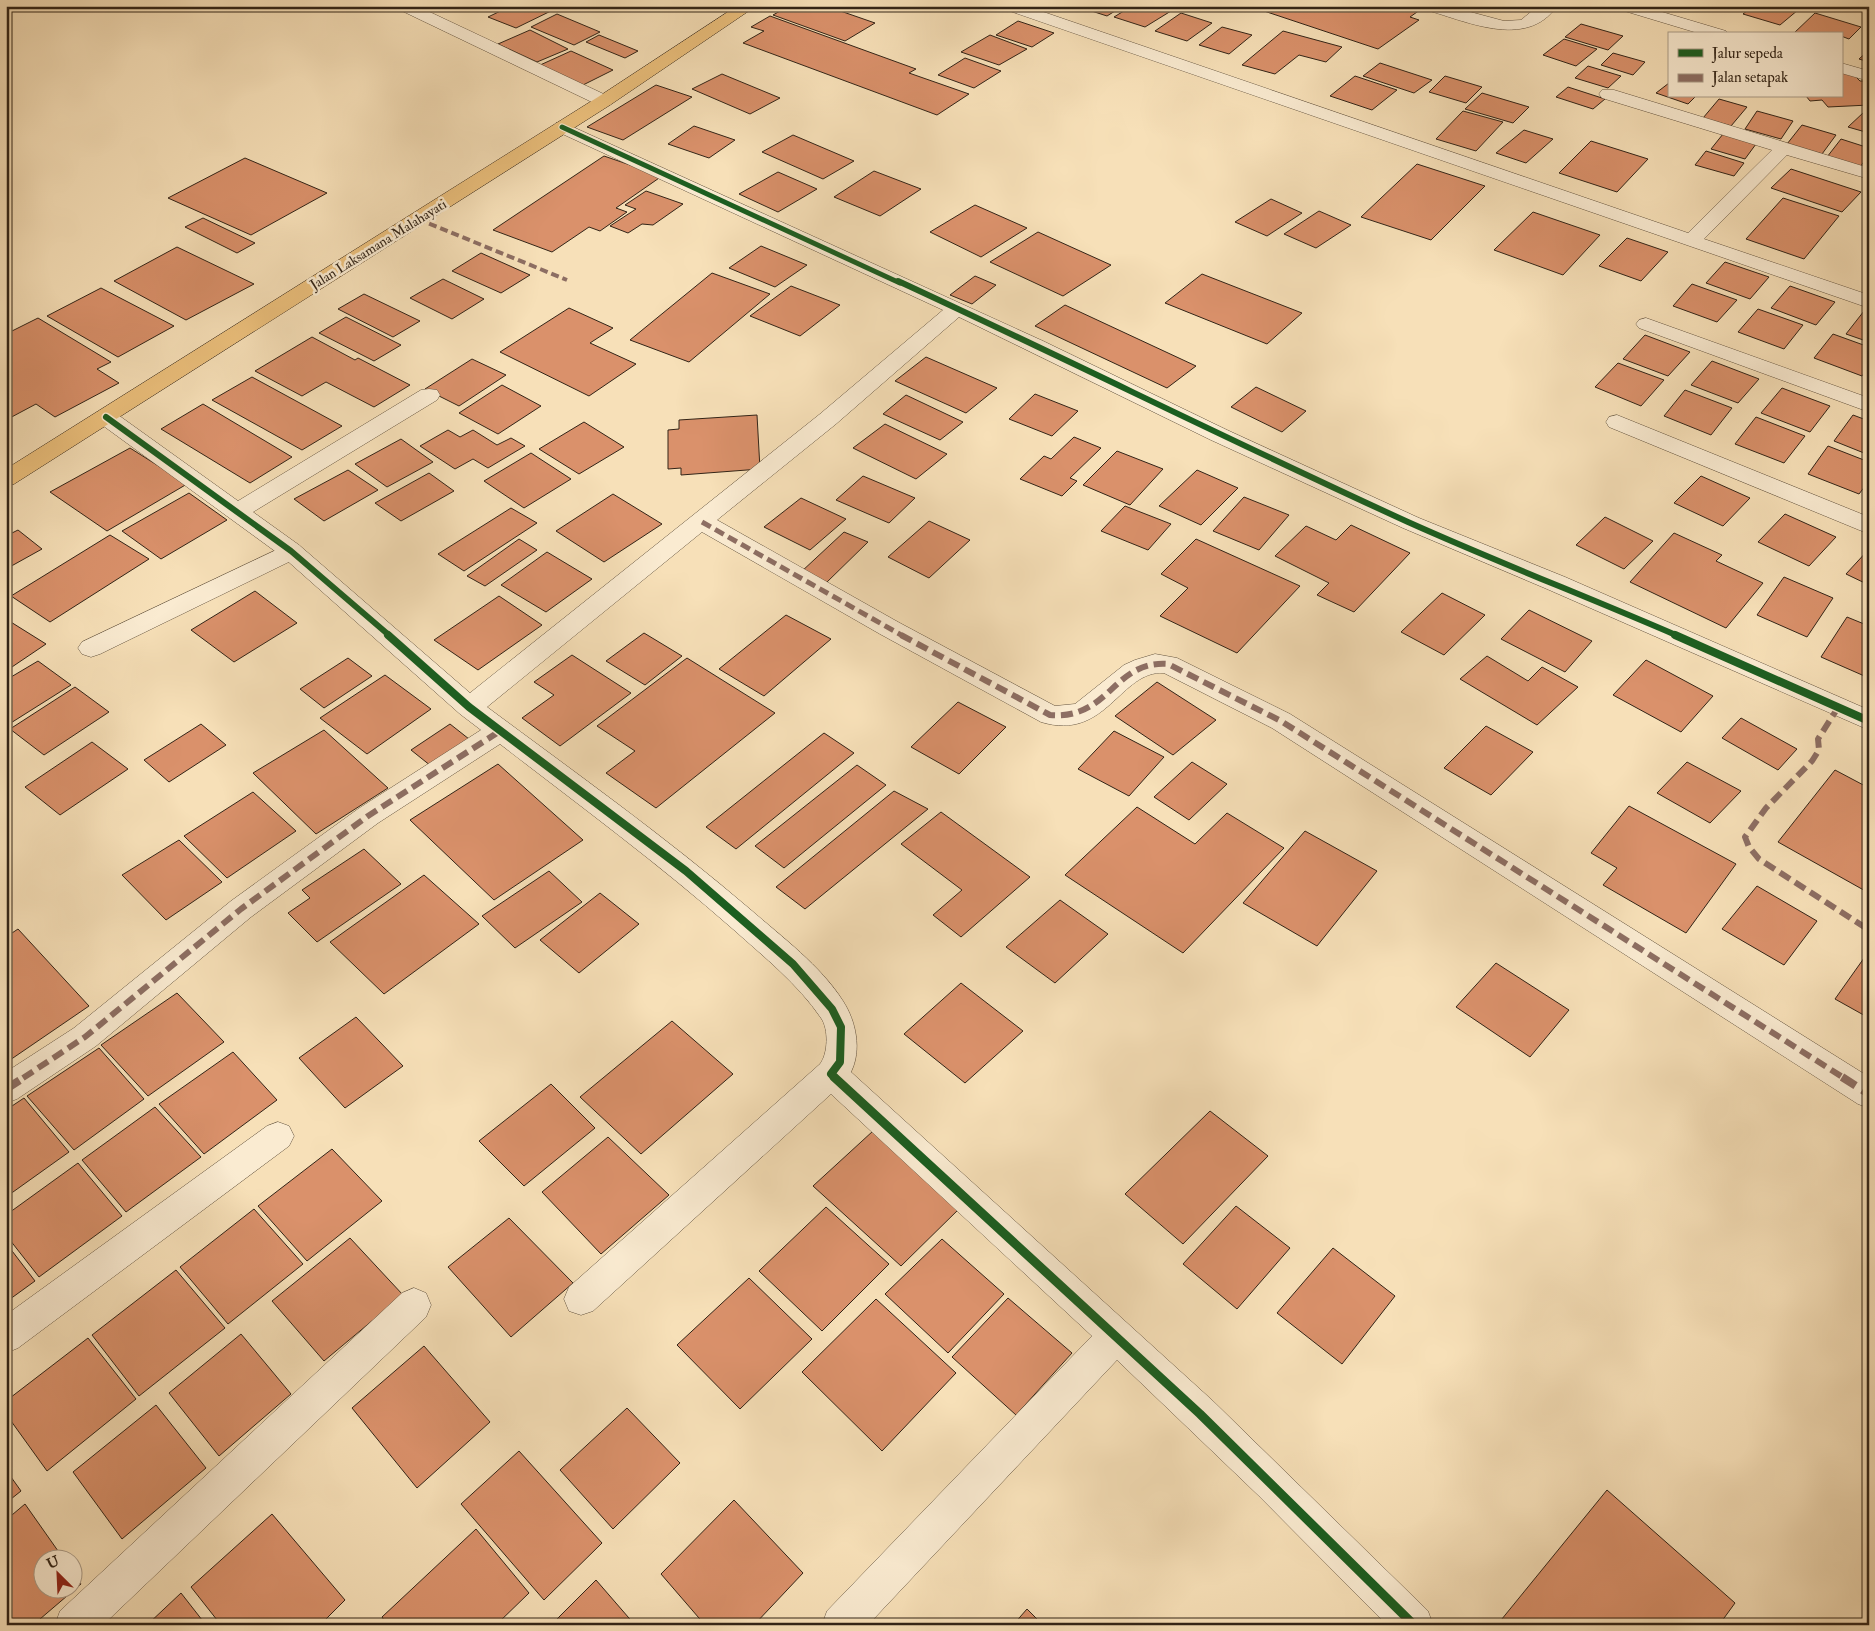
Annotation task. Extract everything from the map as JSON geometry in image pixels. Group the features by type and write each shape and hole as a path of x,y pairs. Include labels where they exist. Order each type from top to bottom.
{"highway":[{"name":"Jalan Laksamana Malahayati","path":"6,479 604,101 748,6"}],"street":[{"path":"404,6 604,101"},
{"path":"1010,6 1869,302"},
{"path":"1429,6 1504,26 1525,24 1549,6"},
{"path":"1624,6 1713,32"},
{"path":"1842,68 1869,76"},
{"path":"1608,94 1869,174"},
{"path":"562,127 957,309 1220,435 1411,523 1574,591 1839,706 1869,721"},
{"path":"1692,240 1784,148"},
{"path":"469,707 702,522 828,419 957,309"},
{"path":"1646,324 1869,406"},
{"path":"237,512 429,395"},
{"path":"106,417 291,551 362,610 469,707 686,871 793,964 832,1009 841,1027 840,1062 831,1074 581,1299"},
{"path":"1617,422 1869,526"},
{"path":"702,522 889,628 1050,715 1068,717 1085,711 1135,669 1156,662 1168,664 1281,721 1869,1094"},
{"path":"91,648 291,551"},
{"path":"6,1089 85,1037 241,908 368,816 500,731"},
{"path":"831,1074 1116,1336 1361,1570 1414,1625"},
{"path":"6,1336 278,1136"},
{"path":"74,1625 414,1305"},
{"path":"840,1625 1116,1336"}],"building":[{"path":"511,6 552,6 557,8 516,28 488,17"},
{"path":"789,6 826,6 875,23 845,41 773,15"},
{"path":"1076,6 1123,6 1107,16"},
{"path":"1132,6 1157,6 1171,11 1145,27 1114,17"},
{"path":"1249,6 1424,7 1410,17 1419,20 1378,49"},
{"path":"1753,6 1786,6 1798,10 1780,25 1743,14"},
{"path":"1181,13 1212,23 1187,41 1155,31"},
{"path":"1815,13 1861,27 1849,39 1842,36 1842,32 1795,32"},
{"path":"557,14 600,32 574,45 531,27"},
{"path":"770,16 916,69 909,73 969,94 937,115 743,43 764,31 751,27"},
{"path":"1018,21 1054,33 1032,47 996,35"},
{"path":"1581,24 1623,36 1608,50 1565,37"},
{"path":"1222,27 1252,35 1229,54 1199,45"},
{"path":"530,30 568,49 537,62 498,44"},
{"path":"1283,31 1342,47 1326,62 1299,55 1275,74 1242,65"},
{"path":"599,35 638,51 625,58 586,42"},
{"path":"990,35 1027,49 999,65 961,52"},
{"path":"1564,39 1597,49 1576,66 1543,55"},
{"path":"1869,50 1869,62 1859,59"},
{"path":"571,51 613,70 581,86 538,66"},
{"path":"1613,53 1645,62 1633,75 1601,65"},
{"path":"965,58 1001,71 974,88 938,75"},
{"path":"1380,63 1432,80 1414,93 1363,76"},
{"path":"1588,66 1621,76 1608,88 1575,78"},
{"path":"1842,73 1852,73 1860,81 1869,81 1869,105 1828,107 1822,100 1810,101 1808,98 1842,98"},
{"path":"722,74 780,98 750,114 692,89"},
{"path":"1355,76 1397,90 1372,110 1330,96"},
{"path":"1445,76 1482,87 1466,103 1429,92"},
{"path":"1668,84 1668,97 1656,93"},
{"path":"656,85 692,97 623,140 587,127"},
{"path":"1568,87 1605,99 1593,109 1556,97"},
{"path":"1482,93 1529,107 1513,123 1465,109"},
{"path":"1671,98 1694,98 1688,104"},
{"path":"1719,99 1747,107 1731,126 1703,118"},
{"path":"1463,111 1503,122 1476,151 1436,139"},
{"path":"1757,111 1793,121 1781,139 1745,129"},
{"path":"1864,112 1869,113 1869,133 1848,127"},
{"path":"1802,125 1836,135 1822,154 1787,144"},
{"path":"694,126 735,140 709,158 668,144"},
{"path":"1524,130 1553,139 1526,163 1496,153"},
{"path":"1723,134 1756,144 1745,159 1711,149"},
{"path":"793,135 854,161 823,179 762,152"},
{"path":"1841,139 1869,148 1869,155 1860,167 1827,157"},
{"path":"1591,141 1648,159 1617,192 1559,173"},
{"path":"1706,151 1744,163 1734,176 1695,165"},
{"path":"604,156 662,176 616,208 627,212 600,231 589,227 552,252 493,230"},
{"path":"245,158 327,193 251,235 168,198"},
{"path":"1417,164 1485,186 1431,240 1361,217"},
{"path":"1791,169 1861,192 1842,212 1771,188"},
{"path":"874,171 921,189 880,216 834,197"},
{"path":"778,172 817,189 778,212 739,194"},
{"path":"646,191 683,204 653,225 642,224 628,233 610,226 636,209 625,205"},
{"path":"1783,198 1839,216 1804,259 1746,239"},
{"path":"1271,199 1302,213 1267,236 1235,222"},
{"path":"975,205 1027,228 981,257 930,232"},
{"path":"1319,211 1351,225 1316,248 1284,234"},
{"path":"1533,212 1600,235 1563,275 1494,250"},
{"path":"203,218 255,243 237,253 185,227"},
{"path":"1038,232 1111,265 1063,296 990,262"},
{"path":"1627,238 1668,252 1641,281 1599,266"},
{"path":"761,246 807,265 775,287 729,268"},
{"path":"177,247 254,284 186,320 114,281"},
{"path":"481,253 530,275 501,293 452,271"},
{"path":"1725,262 1769,277 1750,299 1706,283"},
{"path":"712,273 770,294 689,362 630,340"},
{"path":"1202,274 1302,313 1267,344 1165,303"},
{"path":"975,276 996,285 972,304 950,295"},
{"path":"443,279 484,299 452,319 410,298"},
{"path":"1692,284 1737,300 1717,322 1673,306"},
{"path":"791,286 840,305 800,336 750,316"},
{"path":"1790,286 1835,302 1816,325 1771,308"},
{"path":"101,288 174,326 118,357 47,316"},
{"path":"364,294 420,321 393,337 338,309"},
{"path":"1065,305 1196,366 1167,388 1035,326"},
{"path":"569,308 613,328 590,343 636,364 589,396 500,352"},
{"path":"1758,309 1803,325 1784,349 1738,332"},
{"path":"1864,311 1869,313 1869,342 1846,334"},
{"path":"346,317 401,345 374,361 319,333"},
{"path":"38,318 111,362 97,369 119,383 55,417 36,404 6,420 6,334"},
{"path":"1833,334 1869,347 1869,366 1862,376 1814,358"},
{"path":"1645,335 1690,352 1668,376 1623,359"},
{"path":"312,337 355,360 358,358 410,385 374,407 326,382 302,396 255,371"},
{"path":"926,357 997,388 966,413 895,381"},
{"path":"472,359 506,375 459,406 425,389"},
{"path":"1712,361 1759,379 1738,403 1691,385"},
{"path":"1618,363 1664,380 1641,406 1595,387"},
{"path":"252,377 342,426 302,450 212,400"},
{"path":"502,385 541,406 498,434 459,413"},
{"path":"1256,387 1306,411 1282,432 1231,407"},
{"path":"1782,388 1830,406 1810,432 1761,413"},
{"path":"1685,390 1732,408 1711,435 1664,416"},
{"path":"1035,394 1078,411 1052,436 1009,419"},
{"path":"906,395 963,422 940,440 883,414"},
{"path":"203,404 292,457 250,483 161,429"},
{"path":"757,415 760,469 681,475 681,468 668,469 668,430 679,429 679,420"},
{"path":"1853,415 1869,421 1869,455 1834,441"},
{"path":"1756,417 1805,436 1784,463 1735,444"},
{"path":"584,422 624,447 579,474 539,449"},
{"path":"885,424 947,454 916,479 853,448"},
{"path":"448,430 460,437 473,430 497,445 511,438 525,446 488,468 473,459 455,469 420,446"},
{"path":"1074,437 1101,448 1070,478 1077,481 1062,496 1020,479 1044,456 1051,459"},
{"path":"401,439 433,462 387,487 355,464"},
{"path":"1828,446 1869,462 1869,481 1859,494 1808,474"},
{"path":"130,448 187,484 107,531 50,492"},
{"path":"1117,451 1163,469 1130,505 1083,485"},
{"path":"531,453 571,479 524,508 484,481"},
{"path":"348,470 378,490 324,521 294,499"},
{"path":"1197,470 1238,488 1201,525 1159,506"},
{"path":"429,473 454,491 401,521 375,503"},
{"path":"863,476 915,498 889,523 836,500"},
{"path":"1701,476 1750,498 1723,526 1674,503"},
{"path":"189,493 227,520 161,559 122,531"},
{"path":"613,494 662,524 604,562 556,531"},
{"path":"1244,497 1289,515 1259,550 1213,531"},
{"path":"801,498 846,519 810,550 764,527"},
{"path":"1125,506 1171,524 1148,550 1101,531"},
{"path":"511,508 537,523 464,571 438,554"},
{"path":"1785,514 1836,537 1809,566 1758,542"},
{"path":"1605,517 1653,541 1624,569 1576,545"},
{"path":"929,521 970,540 929,578 888,557"},
{"path":"1351,525 1410,553 1354,612 1317,595 1329,583 1275,556 1306,526 1336,540"},
{"path":"18,530 42,549 6,569 6,536"},
{"path":"844,532 868,542 826,583 801,572"},
{"path":"1674,533 1722,555 1716,561 1763,583 1726,628 1630,582"},
{"path":"110,535 149,559 50,622 11,596"},
{"path":"519,539 537,550 485,586 467,576"},
{"path":"1196,539 1300,586 1237,653 1160,616 1188,588 1161,574"},
{"path":"1869,549 1869,585 1846,574"},
{"path":"547,552 592,579 546,612 501,585"},
{"path":"1784,577 1833,598 1807,637 1757,615"},
{"path":"255,591 297,623 234,662 191,630"},
{"path":"1442,593 1485,615 1444,655 1401,632"},
{"path":"499,596 542,625 478,670 434,640"},
{"path":"1529,610 1592,641 1565,672 1501,639"},
{"path":"786,615 831,639 764,696 719,669"},
{"path":"1847,617 1869,626 1869,678 1821,657"},
{"path":"6,619 46,644 6,671"},
{"path":"644,633 682,656 645,685 606,661"},
{"path":"572,655 631,693 560,746 522,718 554,695 534,682"},
{"path":"1487,656 1528,681 1542,667 1578,687 1537,725 1460,679"},
{"path":"348,658 372,676 324,708 300,689"},
{"path":"687,658 775,713 656,808 606,773 635,751 597,726"},
{"path":"1646,660 1713,696 1681,732 1613,695"},
{"path":"38,661 71,685 6,726 6,680"},
{"path":"385,675 431,709 367,754 320,718"},
{"path":"1157,682 1216,720 1173,755 1115,716"},
{"path":"75,687 109,712 44,755 10,729"},
{"path":"958,702 1006,727 959,774 911,747"},
{"path":"1741,718 1797,749 1778,770 1722,738"},
{"path":"201,724 226,745 169,782 144,760"},
{"path":"450,724 469,739 431,766 411,750"},
{"path":"1486,726 1533,752 1491,795 1444,768"},
{"path":"324,730 388,788 316,834 253,773"},
{"path":"1114,731 1164,757 1129,796 1078,769"},
{"path":"824,733 854,753 736,849 706,827"},
{"path":"92,742 128,769 60,815 25,787"},
{"path":"1192,762 1227,784 1189,820 1154,797"},
{"path":"1687,762 1741,791 1710,823 1657,793"},
{"path":"498,764 583,840 494,900 410,820"},
{"path":"857,765 886,785 784,868 755,846"},
{"path":"1835,770 1869,788 1869,893 1778,842"},
{"path":"894,791 928,809 805,909 776,887"},
{"path":"253,792 296,831 227,878 184,836"},
{"path":"1629,806 1736,864 1686,933 1603,885 1617,868 1591,853"},
{"path":"1137,807 1195,844 1227,813 1284,848 1183,953 1065,875"},
{"path":"941,812 1030,877 961,937 933,915 962,890 901,844"},
{"path":"1305,831 1377,871 1317,946 1243,903"},
{"path":"179,840 222,882 166,920 122,875"},
{"path":"364,849 401,884 317,942 288,913 310,898 302,890"},
{"path":"549,871 582,902 515,948 482,916"},
{"path":"424,875 479,924 384,994 330,942"},
{"path":"1757,886 1817,921 1784,965 1722,929"},
{"path":"600,893 639,924 579,973 540,940"},
{"path":"1060,900 1108,934 1055,983 1006,947"},
{"path":"18,929 89,1006 10,1060 6,1056 6,937"},
{"path":"1869,951 1869,1018 1835,999"},
{"path":"1496,963 1569,1010 1530,1057 1456,1007"},
{"path":"961,983 1023,1031 965,1083 904,1034"},
{"path":"177,993 224,1042 148,1096 101,1045"},
{"path":"356,1017 403,1066 345,1108 299,1058"},
{"path":"672,1021 733,1074 641,1154 580,1097"},
{"path":"99,1048 144,1099 74,1150 27,1096"},
{"path":"233,1052 277,1100 204,1154 159,1104"},
{"path":"551,1084 595,1128 524,1186 479,1141"},
{"path":"24,1098 69,1152 6,1197 6,1110"},
{"path":"155,1107 201,1157 126,1212 82,1160"},
{"path":"1210,1111 1268,1156 1183,1244 1125,1194"},
{"path":"873,1131 961,1207 901,1266 813,1186"},
{"path":"608,1137 669,1195 601,1254 542,1192"},
{"path":"332,1149 382,1201 307,1261 258,1206"},
{"path":"78,1163 122,1216 39,1277 6,1235 6,1215"},
{"path":"1236,1206 1290,1248 1237,1309 1183,1264"},
{"path":"826,1207 889,1264 822,1331 759,1271"},
{"path":"254,1209 303,1264 228,1324 180,1267"},
{"path":"509,1218 573,1283 511,1337 448,1267"},
{"path":"350,1238 403,1295 324,1361 272,1301"},
{"path":"942,1239 1004,1294 948,1353 885,1294"},
{"path":"6,1243 35,1281 6,1302"},
{"path":"1333,1248 1395,1296 1342,1364 1277,1313"},
{"path":"176,1270 225,1328 139,1396 92,1335"},
{"path":"749,1278 812,1339 740,1409 677,1345"},
{"path":"1008,1298 1072,1353 1016,1415 952,1357"},
{"path":"876,1299 956,1373 882,1451 802,1372"},
{"path":"241,1334 291,1394 219,1456 169,1393"},
{"path":"88,1338 136,1399 47,1471 6,1414 6,1401"},
{"path":"424,1346 490,1422 417,1488 352,1408"},
{"path":"156,1405 206,1468 122,1539 73,1472"},
{"path":"627,1408 680,1463 613,1529 560,1470"},
{"path":"519,1451 602,1543 544,1600 461,1504"},
{"path":"6,1470 21,1491 6,1503"},
{"path":"1607,1490 1735,1603 1719,1625 1497,1625"},
{"path":"734,1500 803,1573 754,1625 705,1625 661,1574"},
{"path":"25,1504 56,1548 32,1548 32,1598 65,1598 33,1625 6,1625 6,1520"},
{"path":"272,1514 345,1600 320,1625 221,1625 191,1587"},
{"path":"476,1529 529,1593 496,1625 387,1625 382,1617"},
{"path":"596,1580 635,1625 551,1625"},
{"path":"181,1593 206,1625 147,1625"},
{"path":"1027,1609 1043,1625 1013,1625"}],"marked path":[{"path":"418,219 567,280"},
{"path":"702,522 889,628 1050,715 1067,716 1080,713 1095,704 1133,671 1155,663 1168,664 1281,721 1869,1094"},
{"path":"1839,706 1818,739 1819,750 1812,761 1766,808 1745,837 1749,847 1759,859 1869,930"},
{"path":"6,1089 85,1037 241,909 368,816 500,731"}],"cycle path":[{"path":"562,127 1036,345 1219,435 1411,523 1556,583 1839,706 1869,721"},
{"path":"106,417 291,551 362,611 469,707 686,871 793,964 832,1009 841,1027 840,1062 831,1074 1127,1345 1272,1483 1414,1625"}]}
